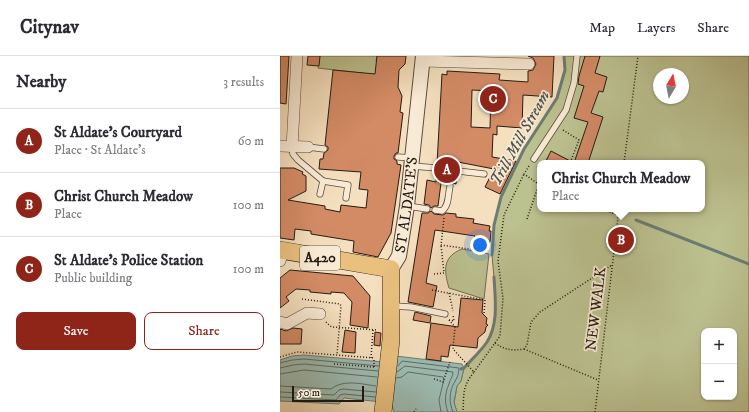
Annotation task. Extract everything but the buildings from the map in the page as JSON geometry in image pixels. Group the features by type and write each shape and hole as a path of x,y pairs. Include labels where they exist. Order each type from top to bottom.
{"main road":[{"name":"A420","path":"281,254 391,270"},
{"name":"ST ALDATE'S","path":"383,412 390,351 391,270"}],"street":[{"path":"292,147 297,56"},
{"path":"423,58 529,64"},
{"name":"ST ALDATE'S","path":"391,270 399,256 407,206 423,58"},
{"path":"280,146 308,147"},
{"path":"283,323 307,313 320,314"}],"lane":[{"path":"534,159 568,106 574,83 577,56"},
{"path":"292,147 293,154 298,160 323,180 348,185 346,198"},
{"path":"308,147 324,148"},
{"path":"398,157 437,168"},
{"path":"458,171 484,174"},
{"path":"320,194 323,180"},
{"path":"435,210 442,211 446,206 450,186"},
{"path":"407,206 427,209"},
{"path":"391,306 411,307 445,314"}],"path":[{"path":"624,160 638,56"},
{"path":"556,125 579,140 571,160"},
{"path":"464,412 464,389 467,381 500,336 503,298 498,261 504,215 524,174 534,159"},
{"path":"524,174 537,184"},
{"path":"527,219 537,191"},
{"path":"434,274 444,273 441,245 444,215 442,211"},
{"path":"610,212 618,215"},
{"name":"NEW WALK","path":"595,412 618,215"},
{"path":"441,245 476,250"},
{"path":"524,349 527,345 531,322 540,312 612,265"},
{"path":"432,290 485,300 484,314"},
{"path":"302,299 340,304 337,355"},
{"path":"280,357 297,352 371,358 372,330 330,326 320,314"},
{"path":"445,314 456,328 453,349 474,372"},
{"path":"454,321 458,322"},
{"path":"495,343 504,349 514,351 524,349 598,380"},
{"path":"374,358 374,367"},
{"path":"434,379 443,382 450,362"},
{"path":"334,364 381,367"}],"green space":[{"path":"320,56 377,56 376,61 379,61 378,75 318,68"},
{"path":"564,56 749,56 749,412 457,412 454,403 457,386 461,381 464,368 487,342 494,324 495,289 492,255 494,225 501,197 524,149 557,98 565,70"},
{"path":"462,249 489,254 484,299 449,288 446,276 446,265 448,260 455,252"}],"water":[{"path":"304,355 395,363 396,356 462,364 464,368 461,381 457,386 454,402 457,412 394,412 391,403 344,398 339,404 280,401 280,360 292,356"}],"waterway":[{"name":"Trill Mill Stream","path":"492,255 494,225 501,197 524,149 557,98 565,70 564,56"},
{"path":"636,220 749,264"},
{"name":"Trill Mill Stream","path":"461,369 464,368 482,349 491,335 495,319 494,277"}],"place":[{"name":"St Aldate's Police Station","path":"493,99"},
{"name":"St Aldate's Courtyard","path":"447,170"},
{"name":"Christ Church Meadow","path":"621,240"}]}
